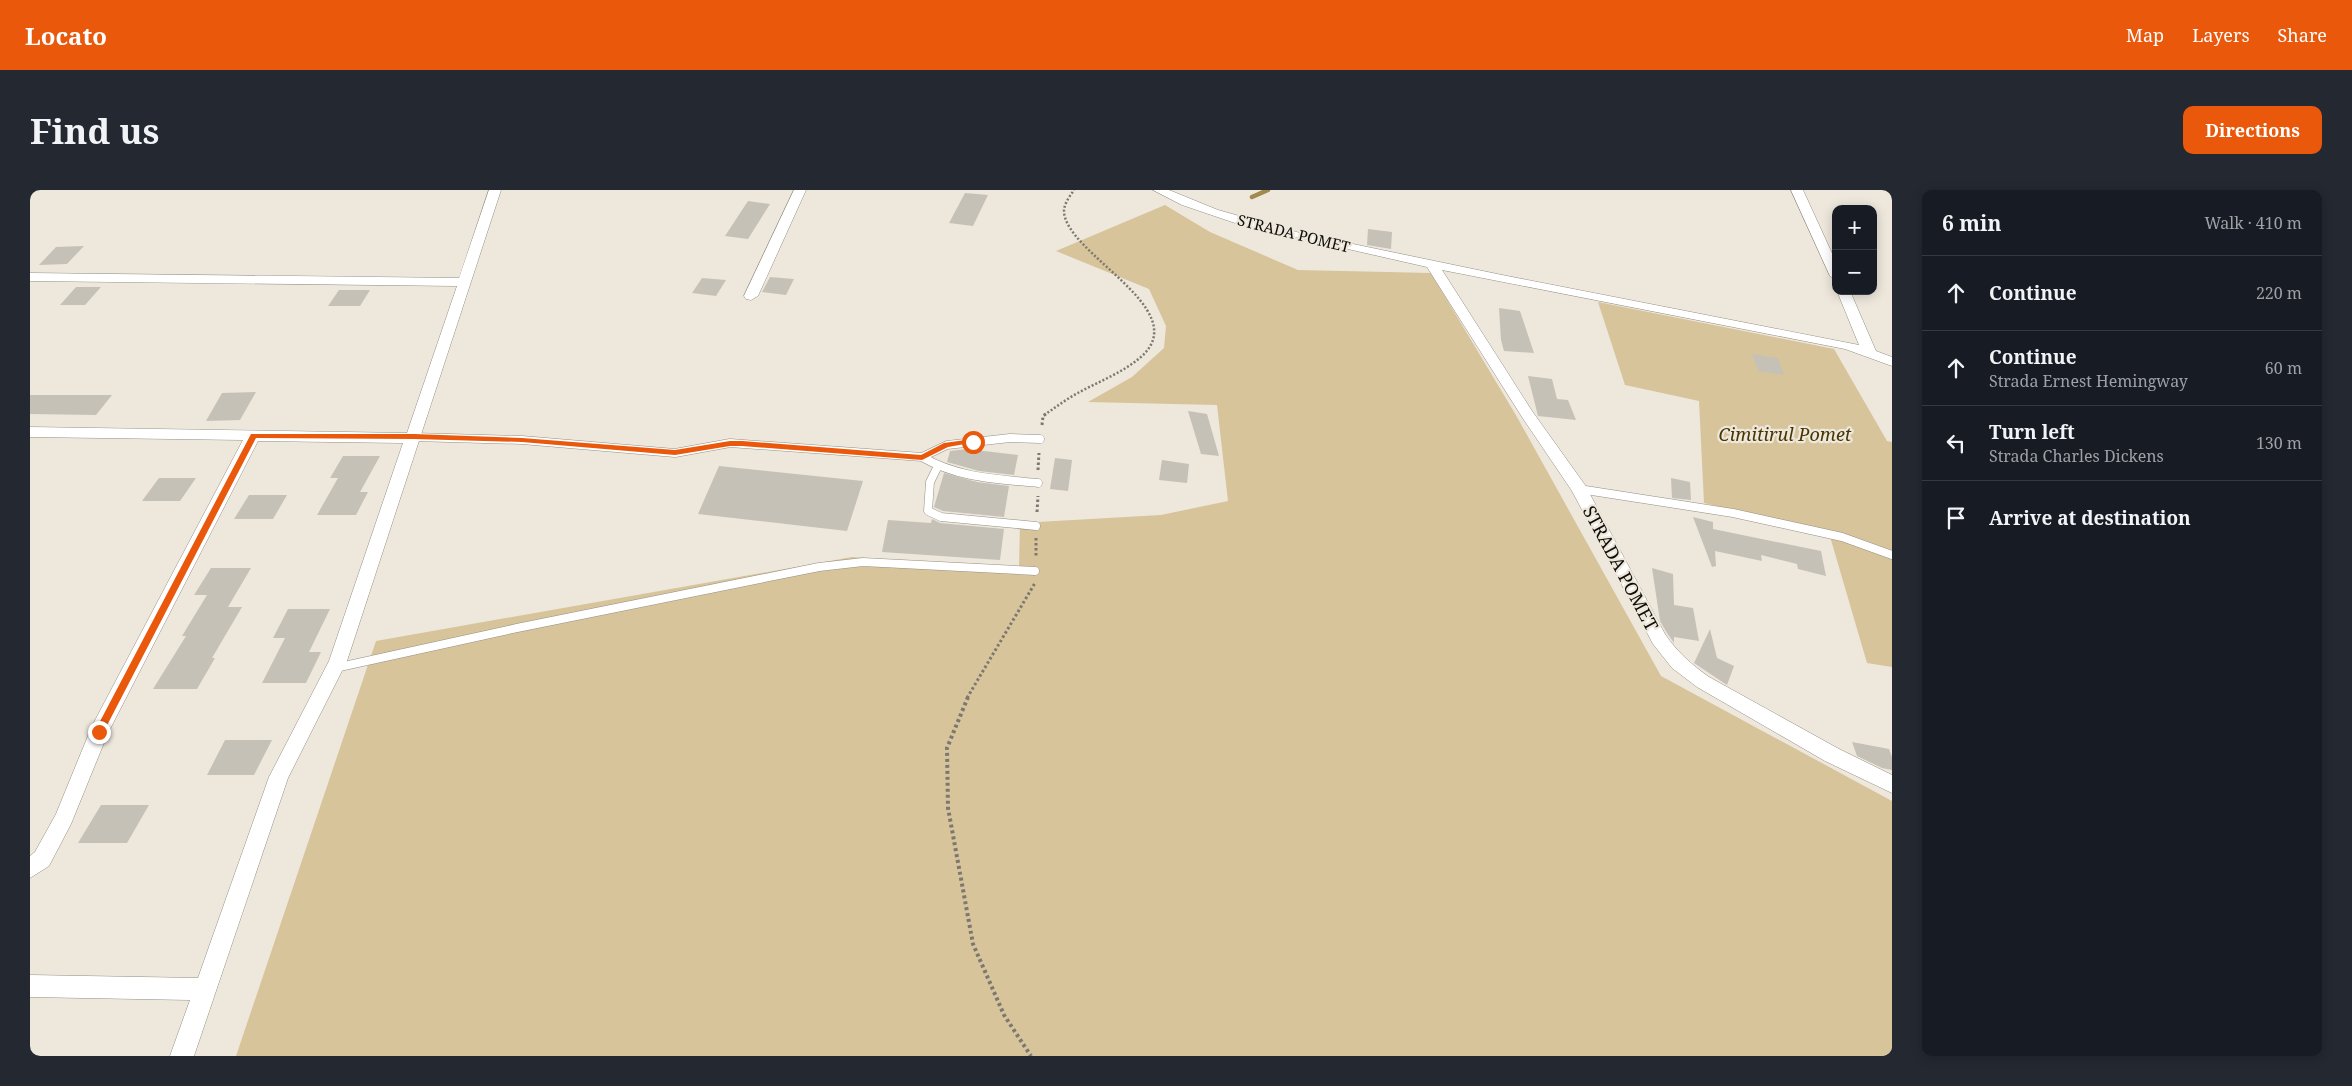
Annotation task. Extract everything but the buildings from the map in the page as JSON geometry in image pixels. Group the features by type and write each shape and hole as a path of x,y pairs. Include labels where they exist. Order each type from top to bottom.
{"street":[{"path":"182,1056 279,777 335,668 414,437 495,190"},
{"path":"751,296 800,190"},
{"name":"STRADA POMET","path":"1159,190 1180,200 1243,221 1432,265 1848,344 1892,362"},
{"path":"1797,190 1832,267"},
{"name":"STRADA POMET","path":"1432,265 1527,414 1579,489 1659,640 1669,654 1685,671 1790,732 1892,784"},
{"path":"30,277 465,282"},
{"path":"1845,295 1870,354"},
{"path":"30,432 414,437"},
{"path":"30,868 42,859 64,818 99,732 253,436"},
{"path":"30,986 206,989"}],"lane":[{"path":"414,437 522,440 675,453 730,443 922,458 937,468 959,474 1038,483"},
{"path":"922,458 947,445 1010,438 1040,439"},
{"path":"937,468 933,471 928,511 941,517 1036,526"},
{"path":"1579,489 1733,513 1842,537 1892,555"},
{"path":"335,668 517,628 819,567 863,562 1035,571"}],"path":[{"path":"1031,1056 1004,1015 974,944 948,808 947,748 963,706 997,644 1017,616 1035,585 1040,439 1044,416 1075,394 1106,379 1142,356 1150,345 1154,330 1152,318 1139,299 1073,232 1064,212 1066,202 1074,190"}],"green space":[{"path":"1165,205 1210,232 1298,270 1431,273 1517,417 1661,676 1892,801 1892,1056 236,1056 376,641 852,557 1019,568 1020,523 1161,515 1228,501 1217,405 1088,402 1132,377 1164,348 1166,326 1149,289 1056,251"},
{"name":"Cimitirul Pomet","path":"1598,302 1834,349 1887,441 1892,442 1892,667 1867,663 1829,533 1704,503 1699,401 1625,385"}],"waterway":[{"path":"1252,197 1268,190"}],"route":[{"path":"99,732 253,436 414,438 414,436 522,440 675,453 730,443 922,458 947,445 973,442"}]}
